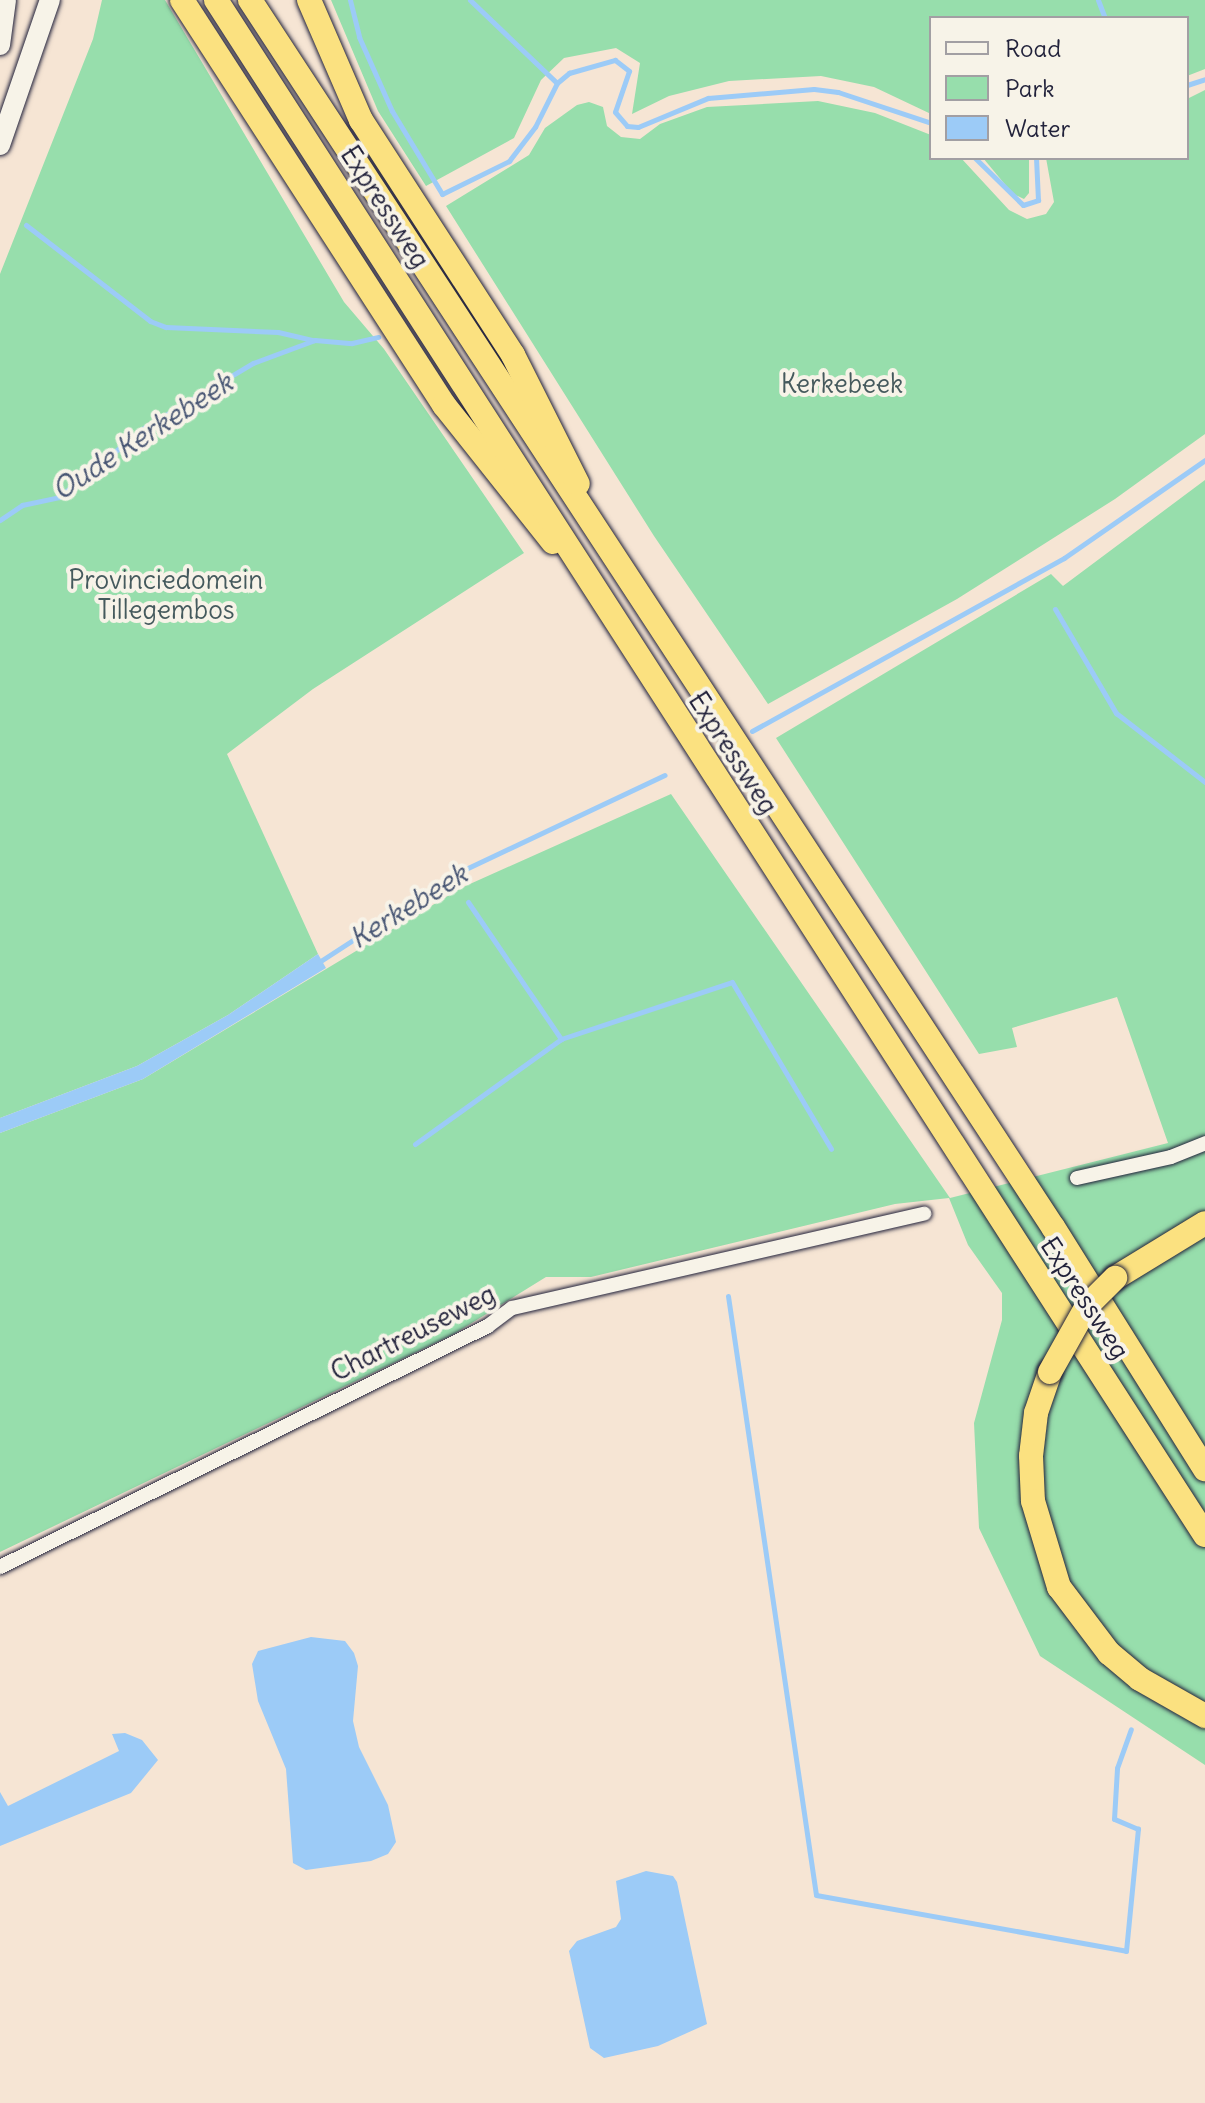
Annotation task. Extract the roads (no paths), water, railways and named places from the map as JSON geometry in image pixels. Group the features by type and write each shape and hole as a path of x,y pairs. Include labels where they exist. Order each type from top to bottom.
{"highway":[{"path":"182,0 444,405 596,592"},
{"name":"Expressweg","path":"216,0 1205,1535"},
{"name":"Expressweg","path":"250,0 1053,1227 1205,1469"},
{"path":"309,0 361,120 513,355 555,431 603,542"},
{"path":"1205,1223 1115,1278 1087,1306 1050,1372 1036,1413 1031,1456 1033,1501 1059,1587 1109,1653 1140,1679 1205,1716"}],"main road":[{"path":"0,45 6,0"},
{"path":"0,145 50,0"}],"street":[{"path":"1077,1178 1205,1143"},
{"name":"Chartreuseweg","path":"0,1567 488,1326 512,1308 924,1214"}],"water":[{"path":"318,954 326,968 143,1079 0,1133 0,1118 137,1066 228,1015"},
{"path":"311,1637 345,1641 354,1653 358,1666 353,1721 359,1747 388,1805 396,1842 388,1854 371,1861 306,1870 293,1863 286,1769 258,1701 252,1664 258,1651"},
{"path":"125,1733 142,1740 158,1760 131,1793 0,1846 0,1792 8,1806 119,1751 112,1734"},
{"path":"646,1871 673,1876 677,1882 707,2024 658,2046 604,2058 590,2048 569,1951 577,1941 616,1927 621,1919 616,1881"}],"waterway":[{"name":"Oude Kerkebeek","path":"350,0 359,37 392,111 442,194 509,161 535,127 557,83 569,73 615,60 629,71 615,112 627,126 638,127 708,98 814,89 838,92 929,122"},
{"path":"470,0 557,83"},
{"path":"1098,0 1104,16"},
{"name":"Oude Kerkebeek","path":"1189,84 1205,79"},
{"name":"Oude Kerkebeek","path":"977,160 1023,205 1038,200 1036,160"},
{"path":"26,225 150,321 166,327 278,332 314,340"},
{"name":"Oude Kerkebeek","path":"0,520 22,505 59,497 144,428 253,363 315,340 352,343 378,337"},
{"name":"Kerkebeek","path":"752,731 1064,558 1205,460"},
{"path":"1055,609 1116,713 1205,782"},
{"name":"Kerkebeek","path":"319,962 453,875 665,775"},
{"path":"468,902 561,1039"},
{"path":"415,1144 561,1039 732,982 831,1149"},
{"path":"728,1296 816,1895 1126,1951 1138,1829 1114,1819 1117,1768 1131,1729"}],"park label":[{"name":"Provinciedomein Tillegembos","path":"166,595"}]}
